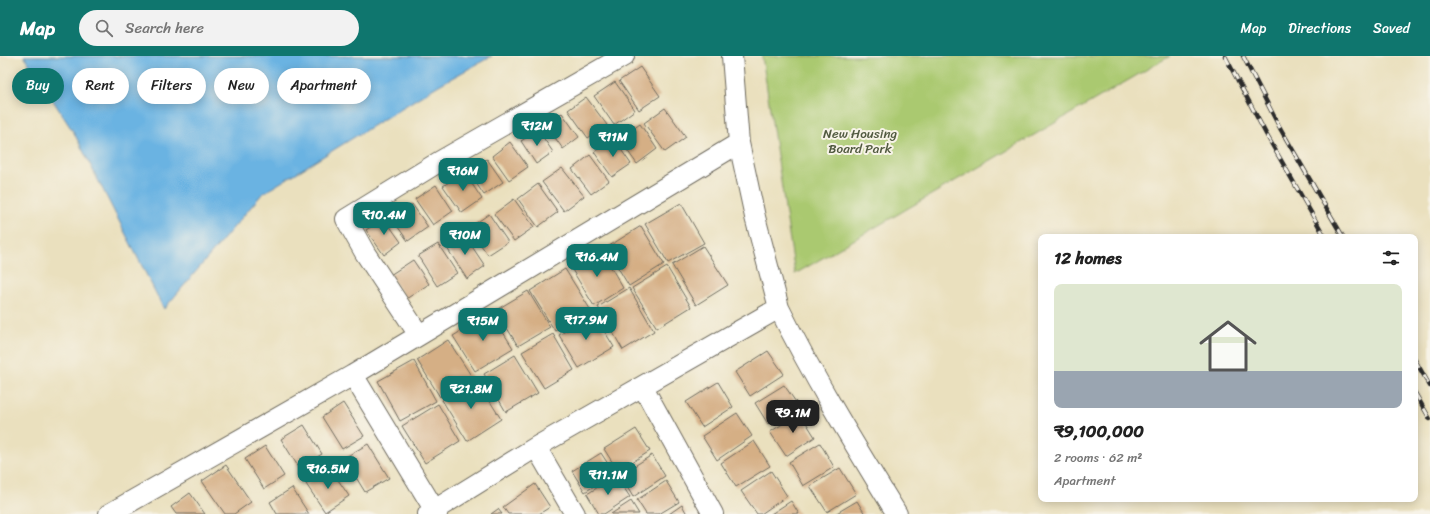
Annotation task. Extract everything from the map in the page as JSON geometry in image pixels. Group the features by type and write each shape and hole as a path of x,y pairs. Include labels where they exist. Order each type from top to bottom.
{"street":[{"path":"419,335 365,253 346,219 437,163 624,56"},
{"path":"732,56 739,143 755,216 779,308 791,332 856,446 897,514"},
{"path":"109,514 353,375 739,143"},
{"path":"353,375 433,513 536,447 779,308"},
{"path":"643,387 713,514"},
{"path":"536,447 576,514"}],"green space":[{"name":"New Housing Board Park","path":"762,56 1170,56 795,274"}],"water":[{"path":"24,56 492,56 439,85 262,194 164,309 74,133 55,104 64,104 64,68 32,68"}],"building":[{"path":"640,67 660,96 639,110 619,81"},
{"path":"615,82 635,110 614,125 594,96"},
{"path":"586,97 607,125 588,138 568,110"},
{"path":"665,108 686,137 665,152 644,123"},
{"path":"562,113 579,137 563,149 546,125"},
{"path":"640,124 657,149 637,164 619,139"},
{"path":"538,130 553,152 536,164 521,141"},
{"path":"613,138 631,164 612,177 594,152"},
{"path":"510,142 528,167 509,180 492,156"},
{"path":"590,155 609,181 591,194 572,169"},
{"path":"487,159 503,182 484,195 468,171"},
{"path":"562,168 584,196 564,211 542,182"},
{"path":"464,172 482,199 462,213 443,186"},
{"path":"538,184 558,212 538,227 518,199"},
{"path":"436,185 453,211 433,225 415,199"},
{"path":"514,199 534,227 514,241 494,214"},
{"path":"681,203 704,243 668,263 645,224"},
{"path":"412,204 428,227 408,241 392,219"},
{"path":"489,214 508,242 488,255 469,228"},
{"path":"384,218 401,242 384,255 366,230"},
{"path":"641,226 664,264 629,286 606,248"},
{"path":"463,233 485,266 467,279 445,245"},
{"path":"438,244 457,273 437,286 418,256"},
{"path":"703,246 728,285 696,305 672,265"},
{"path":"601,250 623,288 594,306 571,268"},
{"path":"413,260 429,284 406,299 390,275"},
{"path":"667,267 691,307 657,328 632,288"},
{"path":"565,269 590,309 555,331 530,291"},
{"path":"629,288 654,331 623,350 598,307"},
{"path":"528,291 550,327 518,346 496,310"},
{"path":"491,313 513,348 475,371 453,336"},
{"path":"594,314 614,347 579,368 559,335"},
{"path":"553,334 574,370 544,388 522,352"},
{"path":"448,340 472,377 440,397 417,360"},
{"path":"768,351 784,374 750,396 735,372"},
{"path":"515,355 538,393 506,412 484,374"},
{"path":"414,361 436,401 400,421 378,381"},
{"path":"476,379 501,419 467,441 442,400"},
{"path":"718,382 733,407 702,427 686,402"},
{"path":"784,385 798,405 768,424 755,403"},
{"path":"343,403 364,436 342,449 322,417"},
{"path":"438,404 460,441 425,463 402,426"},
{"path":"737,413 752,436 717,460 702,436"},
{"path":"800,413 815,437 786,456 770,432"},
{"path":"304,425 322,454 299,468 281,439"},
{"path":"636,429 650,451 618,471 604,449"},
{"path":"754,441 770,466 736,487 721,463"},
{"path":"820,443 834,467 803,486 789,462"},
{"path":"368,444 389,478 365,492 344,458"},
{"path":"265,446 284,476 264,489 245,459"},
{"path":"601,453 614,473 585,492 572,471"},
{"path":"652,455 665,476 633,497 620,475"},
{"path":"226,465 251,502 234,514 225,514 202,481"},
{"path":"330,468 349,496 325,512 306,484"},
{"path":"840,468 856,494 827,512 810,486"},
{"path":"771,471 787,496 761,514 757,514 741,491"},
{"path":"616,476 630,497 604,514 599,514 587,494"},
{"path":"666,481 679,502 659,514 646,514 637,500"},
{"path":"535,484 550,507 539,514 508,514 503,507"},
{"path":"292,488 309,514 277,514 270,502"},
{"path":"190,493 205,514 176,514 171,507"},
{"path":"631,501 639,514 611,514"},
{"path":"791,501 799,514 771,514"},
{"path":"857,501 865,514 835,514"},
{"path":"682,505 687,514 669,514"},
{"path":"498,509 502,514 491,514"}],"railway":[{"path":"1225,56 1266,134 1323,234"},
{"path":"1243,56 1280,128 1341,234"},
{"path":"1418,365 1430,386"},
{"path":"1418,398 1430,419"}]}
